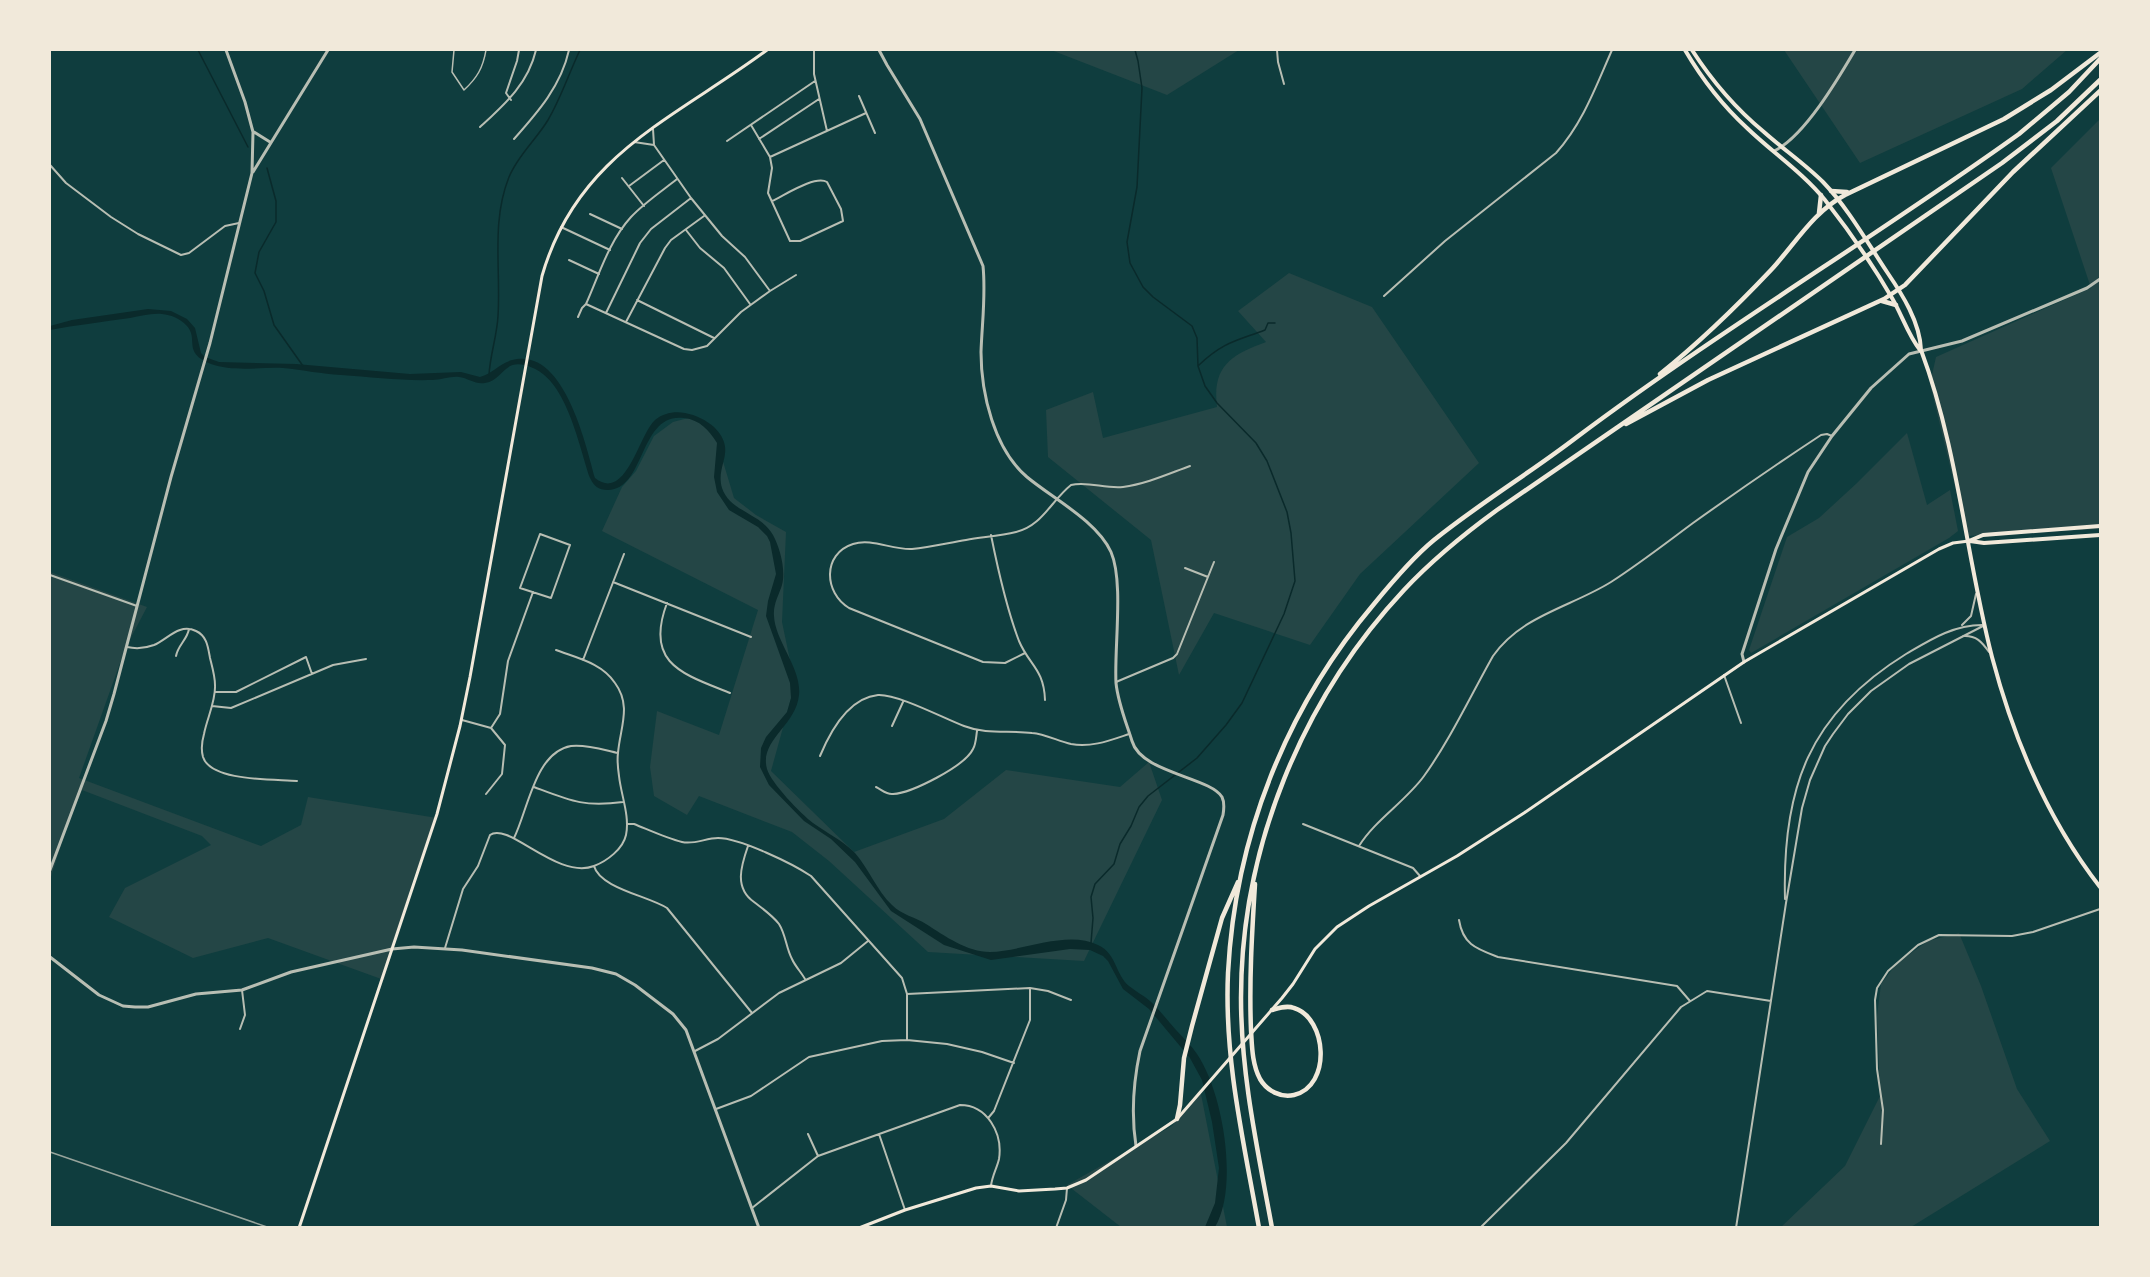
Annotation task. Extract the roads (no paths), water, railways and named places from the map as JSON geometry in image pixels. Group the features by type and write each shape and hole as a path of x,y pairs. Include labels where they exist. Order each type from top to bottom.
{"highway":[{"path":"1638,392 1722,321 1828,205 1850,192 2004,119 2051,90 2100,52"},
{"path":"1259,1227 1235,1099 1228,1034 1229,954 1240,877 1258,810 1284,743 1323,672 1361,619 1396,578 1433,541 1484,502 1638,392 2004,145 2053,107 2100,59"},
{"path":"1272,1227 1247,1087 1242,1021 1243,952 1248,908 1256,867 1276,799 1308,725 1340,672 1375,623 1406,588 1462,536 2021,149 2070,110 2100,80"},
{"path":"1606,435 1708,380 1899,290 2013,172 2100,91"},
{"path":"1831,191 1850,192"},
{"path":"1819,213 1821,195"},
{"path":"1879,301 1896,305"},
{"path":"1256,867 1250,996 1254,1063 1260,1079 1272,1091 1283,1095 1296,1095 1312,1085 1318,1073 1321,1057 1318,1039 1309,1018 1301,1011 1290,1007 1272,1010"},
{"path":"1177,1119 1182,1074 1192,1026 1222,918 1240,877"}],"main road":[{"path":"299,1227 437,814 462,720 542,276 561,227 574,204 609,163 634,142 767,50"},
{"path":"1685,50 1707,84 1725,106 1821,195 1891,295 1913,342 1921,350"},
{"path":"1692,50 1724,94 1749,120 1831,191 1899,290 1921,339 1921,350 1942,424 1969,541 1992,657 2018,736 2042,795 2064,836 2100,887"},
{"path":"859,1227 976,1188 991,1186 1019,1191 1067,1188 1092,1176 1177,1119 1272,1010 1327,935 1369,906 1457,856 1526,812 1743,662 1953,543 1983,536 2100,526"},
{"path":"1969,541 1984,543 2100,535"}],"street":[{"path":"50,870 106,721 171,477 219,309 252,173 253,132 226,50"},
{"path":"252,173 328,50"},
{"path":"511,99 506,93 519,50"},
{"path":"480,127 511,99 533,64 536,50"},
{"path":"514,140 549,97 562,72 569,50"},
{"path":"814,50 815,81 827,131"},
{"path":"879,50 920,119 983,266 985,283 981,366 995,431 1014,464 1026,477 1077,513 1104,541 1114,561 1116,682 1133,746 1140,754 1171,772 1215,790 1222,797 1223,815 1140,1051 1132,1107 1136,1147"},
{"path":"1277,50 1284,84"},
{"path":"1384,296 1444,241 1556,153 1572,135 1581,119 1612,50"},
{"path":"1774,151 1792,139 1827,95 1855,50"},
{"path":"727,141 815,81"},
{"path":"859,96 875,133"},
{"path":"759,139 819,99"},
{"path":"770,157 866,113"},
{"path":"751,125 770,157 772,168 768,193 790,241 796,242 843,221 841,209 827,182 823,179 812,181 772,201"},
{"path":"653,129 654,145 677,179 704,216 745,257 770,291"},
{"path":"253,132 270,142"},
{"path":"634,142 654,145"},
{"path":"629,186 664,160"},
{"path":"50,165 66,183 111,217 138,234 181,255 189,254 225,225 239,223"},
{"path":"622,178 644,206"},
{"path":"578,317 622,229 632,216 677,179"},
{"path":"606,313 640,243 651,229 670,212 691,198"},
{"path":"590,213 622,229"},
{"path":"626,322 665,248 704,216"},
{"path":"561,227 610,250"},
{"path":"686,230 700,248 728,273 750,304"},
{"path":"569,260 599,274"},
{"path":"586,304 684,349 692,350 702,348 750,304 796,275"},
{"path":"1743,662 1742,654 1776,549 1808,472 1832,436 1871,388 1909,354 1962,341 2087,288 2100,279"},
{"path":"637,300 714,338"},
{"path":"1359,846 1424,776 1493,656 1505,642 1536,618 1583,598 1611,582 1821,435 1832,436"},
{"path":"1025,653 1005,663 983,662 849,608 837,599 830,587 829,573 833,561 842,550 853,544 866,542 911,549 1017,532 1043,517 1071,485 1087,483 1122,487 1143,483 1190,465"},
{"path":"540,534 570,545 551,598 533,592 520,588 540,534"},
{"path":"991,535 1019,641 1041,676 1045,688 1045,700"},
{"path":"583,660 624,554"},
{"path":"1116,682 1173,658 1177,654 1214,562"},
{"path":"1185,568 1208,577"},
{"path":"50,575 137,606"},
{"path":"613,582 751,637"},
{"path":"1959,627 1971,616 1978,588"},
{"path":"491,728 500,714 508,661 533,592"},
{"path":"667,603 659,633 662,647 669,660 686,675 730,693"},
{"path":"1786,903 1784,865 1794,797 1804,767 1824,728 1852,694 1878,672 1938,636 1959,627 1985,624"},
{"path":"1736,1227 1786,903 1806,792 1817,764 1833,734 1860,701 1884,681 1960,636 1985,624"},
{"path":"126,647 136,649 155,645 181,629 189,629 203,635 216,683 202,745 203,756 207,763 235,777 297,781"},
{"path":"176,656 189,629"},
{"path":"1960,636 1971,636 1979,640 1992,657"},
{"path":"445,948 463,890 478,866 493,832 514,838 563,866 578,868 594,866 607,859 620,847 626,836 627,824 619,777 618,753 625,717 622,695 616,683 597,666 556,650"},
{"path":"215,692 236,692 306,657 312,674"},
{"path":"212,706 231,708 333,665 366,659"},
{"path":"1724,675 1742,723"},
{"path":"820,756 837,723 858,702 879,695 977,731 1031,733 1080,745 1095,744 1130,734"},
{"path":"892,726 903,702"},
{"path":"462,720 491,728 502,741 505,752 502,774 486,794"},
{"path":"876,788 889,794 896,794 920,785 957,766 973,749 977,731"},
{"path":"514,838 545,762 553,754 563,749 581,746 618,753"},
{"path":"534,787 583,804 600,805 623,802"},
{"path":"627,824 634,824 682,842 720,838 748,846 811,876 902,978 907,994 907,1040"},
{"path":"1303,824 1413,868 1420,876"},
{"path":"748,846 740,870 743,888 750,900 770,914 779,924 792,959 805,980"},
{"path":"594,866 598,875 608,882 667,908 752,1013"},
{"path":"1881,1144 1883,1110 1877,1070 1875,1000 1878,985 1888,971 1918,945 1930,938 1950,934 2012,936 2033,932 2100,909"},
{"path":"1459,920 1461,933 1466,941 1498,957 1677,986 1690,1001"},
{"path":"695,1051 718,1040 779,993 841,963 868,941"},
{"path":"50,957 99,996 123,1006 148,1007 196,994 242,990 291,972 392,949 445,948 592,968 616,974 635,985 673,1014 686,1030 759,1227"},
{"path":"907,994 1030,988 1048,991 1071,1000"},
{"path":"989,1118 994,1111 1030,1020 1030,988"},
{"path":"240,1029 246,1015 242,990"},
{"path":"1480,1227 1566,1143 1681,1007 1707,991 1771,1001"},
{"path":"716,1109 751,1096 800,1062 818,1054 882,1041 907,1040 964,1047 1014,1063"},
{"path":"752,1208 818,1156 960,1106 976,1108 989,1118 996,1133 999,1153 991,1186"},
{"path":"808,1134 818,1156"},
{"path":"879,1134 905,1210"},
{"path":"1056,1227 1065,1207 1067,1188"}],"lane":[{"path":"454,50 452,72 464,90 476,80 486,50"}],"waterway":[{"path":"198,50 248,147"},
{"path":"489,375 498,316 498,228 503,194 517,162 553,112 580,50"},
{"path":"1091,943 1093,918 1091,897 1095,884 1114,864 1120,844 1139,807 1148,796 1197,758 1242,703 1284,614 1295,581 1287,512 1267,461 1256,443 1217,403 1205,386 1198,366 1197,338 1192,326 1143,287 1130,263 1127,242 1137,187 1142,88 1135,50"},
{"path":"267,168 276,201 276,222 259,252 255,273 264,291 274,325 303,366"},
{"path":"1199,365 1223,347 1265,330 1268,323 1275,323"}],"railway":[{"path":"50,1152 270,1228"}]}
